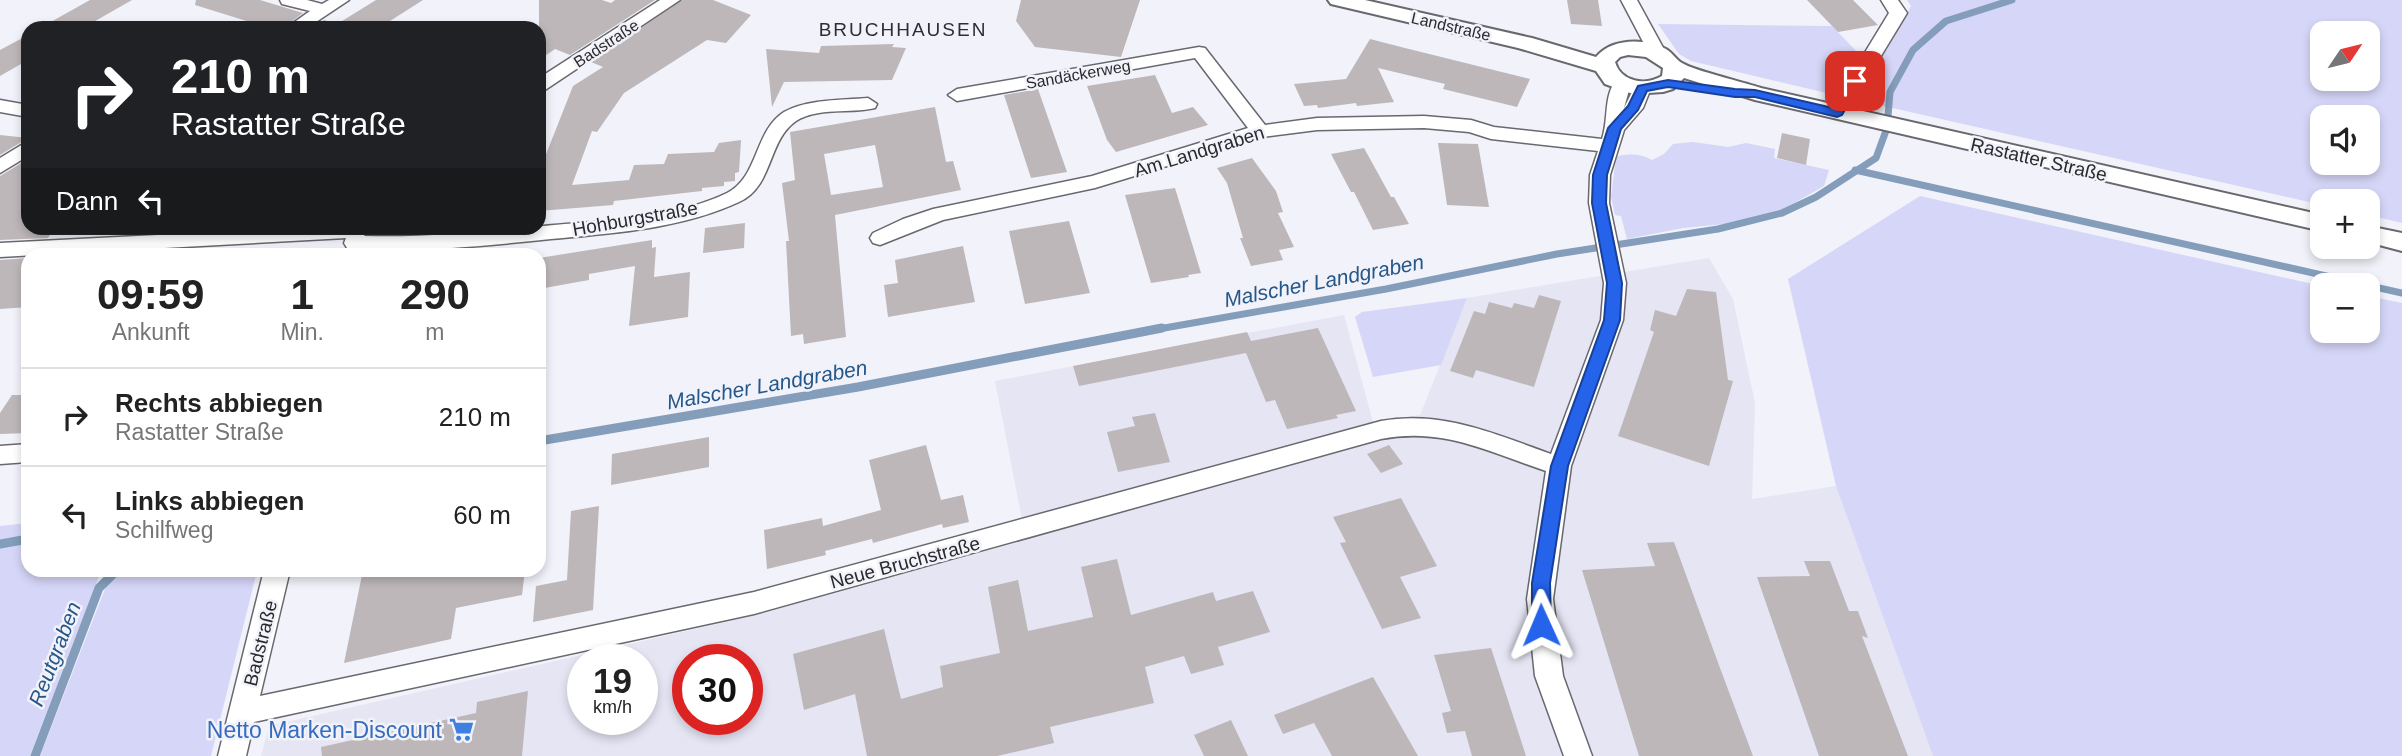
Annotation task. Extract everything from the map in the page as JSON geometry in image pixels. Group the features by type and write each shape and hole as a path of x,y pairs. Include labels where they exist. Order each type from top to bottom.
{"street":[{"path":"288,0 324,10"},
{"path":"306,21 341,0"},
{"name":"Badstraße","path":"546,81 672,0"},
{"name":"Landstraße","path":"1338,0 1524,43 1615,56 1657,53"},
{"path":"1837,113 1898,13 1889,0"},
{"path":"1631,7 1657,53 1671,76 1632,86 1614,79 1615,56 1631,7"},
{"name":"Sandäckerweg","path":"957,95 1199,52 1260,131"},
{"name":"Rastatter Straße","path":"1671,76 1735,93 1755,93 2310,220"},
{"path":"1578,756 1549,676 1541,618 1542,571 1559,466 1612,320 1615,283 1599,203 1600,175 1611,137 1634,107 1632,86"},
{"name":"Hohburgstraße","path":"546,233 667,217 733,198 747,191 776,132 788,117 802,112 868,104"},
{"path":"0,106 21,110"},
{"name":"Am Landgraben","path":"880,238 940,214 1095,182 1260,131 1326,124 1424,122 1472,126 1500,134 1611,137"},
{"path":"0,166 21,152"},
{"name":"Hohburgstraße","path":"356,239 496,238 526,235"},
{"path":"2380,237 2402,242"},
{"path":"65,248 356,239"},
{"path":"0,250 21,249"},
{"name":"Neue Bruchstraße","path":"243,712 754,603 1381,430 1430,426 1479,438 1559,466"},
{"path":"0,455 21,454"},
{"name":"Badstraße","path":"232,756 275,577"}],"shaded area":[{"path":"1907,0 2402,0 2402,223 2380,218 2380,189 2310,189 2310,202 1857,100 1911,6"},
{"path":"1658,24 1832,26 1863,58 1839,96 1691,61 1679,54"},
{"path":"1693,142 1728,147 1746,143 1775,149 1774,158 1829,170 1824,186 1782,210 1736,223 1683,228 1627,239 1621,216 1615,215 1611,197 1616,157 1634,155 1652,160 1664,154 1673,144"},
{"path":"1920,196 2310,283 2310,343 2380,343 2380,298 2402,303 2402,756 1933,756 1836,486 1788,279"},
{"path":"1709,258 1733,299 1755,403 1752,499 1836,486 1933,756 261,756 269,726 567,658 567,735 658,735 658,644 630,644 757,615 1026,540 995,381 1344,315 1373,422 1420,415 1467,298"},
{"path":"1467,298 1441,365 1373,377 1355,317 1362,312"},
{"path":"21,524 21,577 99,577 30,756 0,756 0,526"},
{"path":"110,577 256,577 211,756 40,756"}],"building":[{"path":"90,0 132,0 95,21 52,21"},
{"path":"196,0 260,0 303,13 292,21 246,21 195,5"},
{"path":"376,0 423,0 390,21 342,21"},
{"path":"539,0 602,0 611,3 615,0 655,0 570,55 555,49 546,55 546,21 539,21"},
{"path":"682,0 713,0 751,15 726,43 707,40 624,93 597,132 592,131 572,185 629,180 634,165 664,164 668,154 714,152 719,143 741,140 739,172 735,173 735,181 724,182 724,186 702,188 702,191 614,201 613,205 546,210 546,154 573,86 603,67 591,62"},
{"path":"1021,0 1140,0 1121,57 1035,47 1016,21"},
{"path":"1567,0 1598,0 1602,26 1571,24"},
{"path":"1807,0 1853,0 1878,25 1838,32"},
{"path":"21,39 21,64 0,76 0,50"},
{"path":"1370,39 1530,79 1517,107 1443,89 1445,84 1378,68 1394,102 1318,108 1317,105 1304,106 1294,84 1346,79"},
{"path":"894,44 892,47 906,48 892,80 784,82 772,107 766,49 819,53 821,46"},
{"path":"1155,75 1172,113 1193,107 1208,125 1116,152 1107,140 1087,86"},
{"path":"1038,89 1067,172 1031,178 1004,95"},
{"path":"935,107 946,162 953,161 961,190 835,215 846,337 804,344 803,334 791,336 786,241 789,241 782,183 795,180 790,132","holes":["875,145 883,187 831,195 824,154"]},
{"path":"1782,133 1810,139 1806,165 1777,158"},
{"path":"0,135 21,137 21,142 0,155"},
{"path":"1438,143 1478,144 1489,207 1447,205"},
{"path":"1364,148 1409,224 1373,230 1331,154"},
{"path":"1252,158 1276,191 1283,212 1278,213 1294,247 1279,250 1283,260 1251,266 1240,238 1243,238 1227,183 1217,168"},
{"path":"21,163 21,235 50,235 48,238 0,240 0,176"},
{"path":"1175,188 1201,273 1151,283 1125,195"},
{"path":"1069,221 1090,293 1025,304 1009,231"},
{"path":"745,223 744,248 703,253 705,228"},
{"path":"652,240 652,248 656,247 654,277 690,272 688,317 629,326 635,266 589,274 589,280 546,288 546,257"},
{"path":"963,246 975,302 888,317 884,285 898,283 895,260"},
{"path":"21,258 21,308 0,309 0,260"},
{"path":"1687,289 1716,292 1728,380 1733,381 1709,466 1618,436 1654,332 1650,330 1655,310 1676,316"},
{"path":"1539,295 1561,301 1534,387 1476,370 1473,378 1450,371 1474,311 1485,314 1489,302 1512,308 1514,303 1534,308"},
{"path":"1318,328 1356,411 1336,415 1338,418 1287,429 1275,400 1266,402 1246,353 1079,386 1073,366 1247,332 1251,341"},
{"path":"12,395 21,395 21,433 0,434 0,413"},
{"path":"1155,413 1170,462 1118,472 1107,432 1135,426 1132,417"},
{"path":"709,437 709,467 611,485 612,454"},
{"path":"926,445 941,500 963,495 969,522 943,528 942,524 873,543 872,539 825,551 826,555 767,569 764,530 822,518 823,526 881,510 869,460"},
{"path":"1389,445 1403,464 1381,473 1367,454"},
{"path":"1401,498 1437,566 1400,577 1421,618 1382,629 1340,543 1346,542 1333,517"},
{"path":"599,506 593,610 533,622 536,586 567,580 571,511"},
{"path":"1674,542 1753,756 1639,756 1582,570 1655,566 1647,543"},
{"path":"1117,559 1131,615 1213,592 1216,601 1253,591 1270,632 1218,647 1224,665 1191,674 1184,656 1145,667 1154,703 1050,727 1054,743 997,756 867,756 855,694 804,710 793,654 884,629 901,699 943,687 940,666 1000,653 988,587 1018,580 1028,631 1093,617 1081,567"},
{"path":"1804,561 1830,561 1849,611 1858,611 1868,638 1862,636 1908,756 1819,756 1757,577 1810,576"},
{"path":"362,577 524,577 522,595 456,608 451,639 344,663"},
{"path":"1491,648 1526,756 1472,756 1465,731 1447,733 1442,713 1451,711 1434,655"},
{"path":"1373,677 1418,756 1332,756 1314,723 1283,734 1274,715"},
{"name":"Netto Marken-Discount","path":"528,691 522,756 322,756 321,747 476,713 477,702"},
{"path":"1231,720 1248,756 1204,756 1194,735"}],"waterway":[{"name":"Malscher Landgraben","path":"1857,170 1876,158 1887,128 1890,92 1913,50 1946,21 2012,0"},
{"name":"Malscher Landgraben","path":"1153,330 1386,289 1557,254 1718,229 1782,213 1816,197 1857,170"},
{"path":"1857,170 2402,293"},
{"name":"Malscher Landgraben","path":"546,440 858,387 1162,328"},
{"name":"Malscher Landgraben","path":"0,544 21,540"},
{"name":"Reutgraben","path":"35,756 99,588 110,577"}],"place":[{"name":"Netto Marken-Discount","path":"462,730"}],"district":[{"name":"BRUCHHAUSEN","path":"903,29"}],"route":[{"path":"1541,625 1541,583 1559,466 1612,320 1615,283 1599,203 1600,175 1615,128 1634,107 1642,88 1661,87 1668,83 1735,93 1755,93 1837,113 1855,81"}]}
